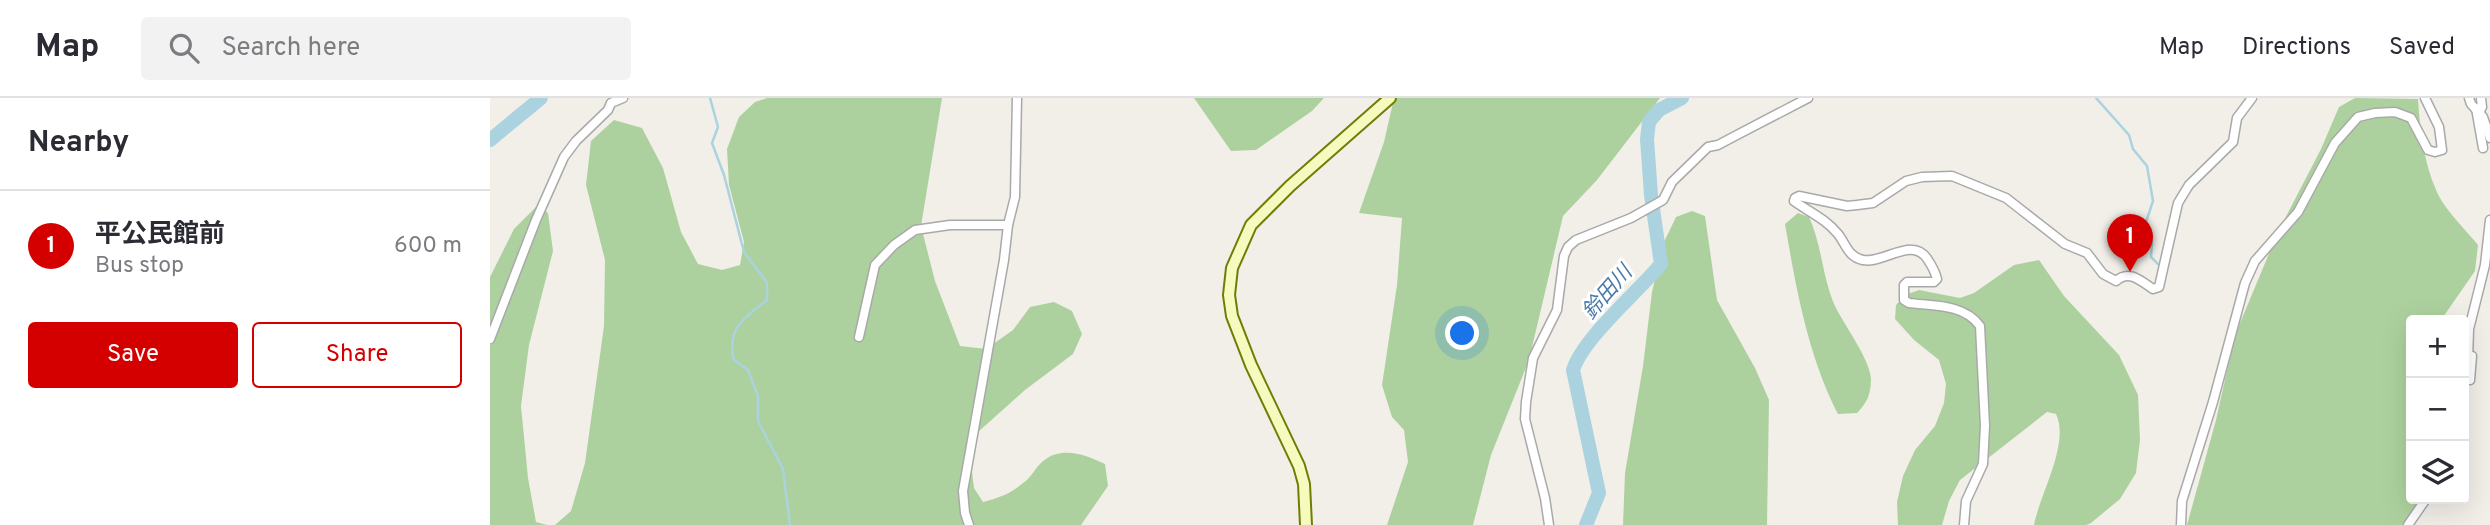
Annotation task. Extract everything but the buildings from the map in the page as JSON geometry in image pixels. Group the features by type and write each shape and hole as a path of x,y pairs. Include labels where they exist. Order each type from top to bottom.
{"street":[{"path":"490,339 536,220 564,158 576,141 608,110 611,103 623,98"},
{"path":"969,525 963,491 1015,197 1017,98"},
{"path":"1306,525 1304,484 1299,466 1231,316 1231,268 1251,225 1290,186 1390,98"},
{"path":"1549,525 1525,419 1533,358 1557,310 1564,256 1568,247 1576,240 1602,232 1663,200 1672,182 1708,147 1727,141 1808,98"},
{"path":"1964,525 1966,501 1983,464 1985,426 1980,326 1974,318 1961,310 1904,300 1904,285 1908,282 1934,282 1937,279 1936,272 1924,254 1912,249 1880,260 1866,261 1856,258 1850,254 1839,235 1824,219 1794,201 1795,198 1799,196 1847,206 1873,203 1906,181 1922,177 1952,176 2018,205 2043,230 2064,244 2087,253 2104,274 2116,281 2122,275 2130,275 2153,289 2159,286 2178,204 2189,185 2233,142 2237,118 2252,98"},
{"path":"2181,525 2182,501 2213,402 2245,283 2255,261 2298,212 2335,143 2358,117 2395,112 2411,118 2428,150 2442,150 2439,127 2425,98"},
{"path":"2469,98 2471,104 2478,109 2490,138"},
{"path":"2478,109 2482,107 2482,98"},
{"path":"2478,109 2483,148"},
{"path":"2469,329 2485,265 2490,220"},
{"path":"859,337 875,265 894,244 915,230 950,225 1008,225"},
{"path":"2469,349 2472,356 2470,380"},
{"path":"2408,525 2423,504"}],"green space":[{"path":"767,98 942,98 921,226 935,281 960,346 986,349 1013,330 1030,307 1054,302 1072,311 1082,334 1073,354 1025,390 978,432 970,456 974,488 983,502 988,501 1019,487 1049,457 1074,453 1090,458 1105,464 1108,486 1081,525 555,525 571,511 585,463 604,326 605,260 586,185 591,141 614,120 642,128 663,168 681,232 698,264 722,270 740,265 744,242 729,185 727,149 739,117 755,102"},
{"path":"1194,98 1324,98 1312,111 1256,150 1231,151"},
{"path":"1394,98 1660,98 1597,180 1563,216 1529,360 1491,455 1473,525 1387,525 1408,462 1404,430 1392,417 1382,385 1397,285 1402,218 1359,213 1384,142"},
{"path":"2355,98 2418,99 2423,147 2440,199 2478,245 2475,271 2444,315 2406,315 2406,504 2417,504 2409,525 2187,525 2216,420 2235,335 2278,232 2321,149 2339,107"},
{"path":"538,205 548,213 553,251 529,345 521,406 528,478 536,522 547,525 490,525 490,277 514,229"},
{"path":"1692,211 1705,216 1717,300 1755,368 1769,400 1767,525 1623,525 1625,473 1652,292 1664,242 1676,217"},
{"path":"1798,213 1809,217 1835,306 1870,371 1869,394 1857,413 1838,414 1811,345 1785,224"},
{"path":"2039,260 2064,296 2119,355 2138,395 2140,440 2136,473 2120,499 2091,523 2034,525 2059,440 2056,414 2047,412 1960,480 1949,501 1942,525 1898,525 1897,502 1903,476 1915,450 1935,426 1944,403 1946,384 1939,360 1914,340 1895,319 1896,305 1905,295 1919,290 1960,298 1974,293 2014,265"}],"waterway":[{"path":"490,140 541,98"},
{"path":"710,98 718,127 712,143 724,175 744,252 767,283 767,300 744,319 735,332 732,349 734,360 748,370 758,396 758,421 783,469 790,525"},
{"name":"鈴田川","path":"1586,525 1599,493 1573,370 1599,330 1661,264 1651,195 1647,139 1649,122 1659,110 1682,98"},
{"path":"2096,98 2129,135 2133,149 2147,166 2153,201 2146,222 2152,243 2151,257 2158,264"}],"place":[{"name":"平公民館前","path":"2130,272"}]}
